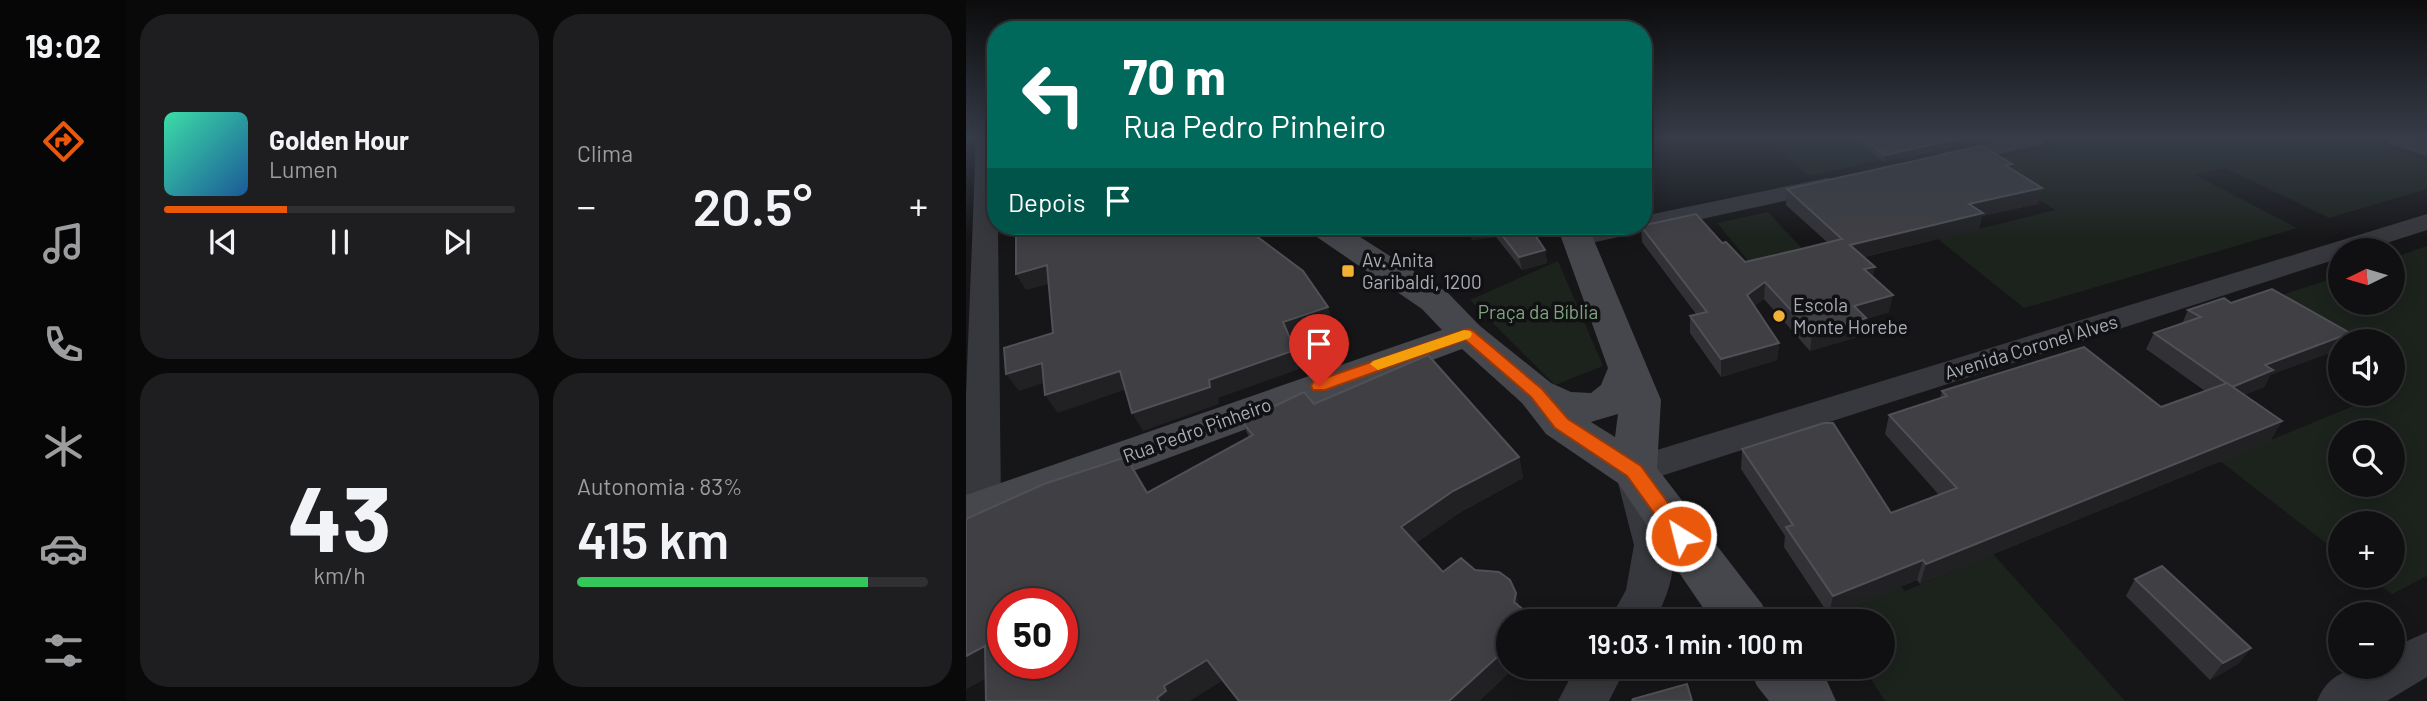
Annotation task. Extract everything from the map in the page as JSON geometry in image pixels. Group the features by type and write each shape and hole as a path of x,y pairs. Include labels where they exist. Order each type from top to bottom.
{"main road":[{"path":"1336,235 1435,301 1467,334 1536,393 1561,423 1634,471 1734,609"},
{"path":"1576,235 1640,400 1634,471"},
{"name":"Rua Pedro Pinheiro","path":"974,511 1467,334"},
{"path":"1536,393 1555,403 1578,409 1601,407 1617,395 1626,381 1628,366"},
{"path":"1772,679 1775,701"},
{"path":"1787,679 1806,701"}],"street":[{"path":"974,511 986,172"},
{"path":"1652,222 1854,179"},
{"name":"Avenida Coronel Alves","path":"1634,471 2427,222"},
{"path":"1634,471 1654,545 1647,594 1638,609"},
{"path":"2341,701 2427,653"}],"green space":[{"path":"1804,172 1828,172 1809,176"},
{"path":"1996,172 2209,172 2195,175 2297,228 2024,308 1938,239 2055,210"},
{"path":"2233,172 2427,172 2427,189 2329,218"},
{"path":"1768,212 1809,256 1755,269 1717,223"},
{"path":"2427,246 2427,576 2405,587 2405,511 2328,511 2328,545 2220,461 2354,406 2405,406 2405,329 2328,329 2328,335 2260,302 2328,280 2328,315 2405,315 2405,254"},
{"name":"Praça da Bíblia","path":"1558,261 1603,366 1555,385 1470,300"},
{"path":"1993,554 2125,701 1885,701 1871,679 1895,679 1895,609 1844,609 1901,586 1905,591"},
{"path":"2384,588 2404,588 2392,594"}],"building":[{"path":"1865,172 2016,172 2042,188 1969,204 1983,213 1850,245 1875,267 1864,269 1893,295 1854,306 1866,318 1812,333 1765,282 1747,295 1779,343 1721,359 1690,316 1707,312 1648,235 1652,235 1652,224 1696,214 1722,243 1726,242 1745,262 1842,239 1787,189"},
{"path":"1016,235 1255,235 1303,271 1328,307 1283,322 1295,350 1209,380 1210,387 1132,413 1120,371 1045,395 1042,363 1006,374 1004,348 1053,333 1047,265 1016,274"},
{"path":"1502,235 1535,235 1545,250 1519,257"},
{"path":"2272,289 2343,329 2328,329 2328,341 2265,365 2273,370 2232,387 2154,333 2201,317 2188,310 2224,298 2231,303"},
{"path":"2084,347 2161,407 2227,383 2282,421 1926,564 1923,560 1833,596 1786,527 1793,525 1742,449 1824,423 1833,423 1891,513 1957,488 1889,415 1947,396 1942,391"},
{"path":"1428,355 1519,457 1453,491 1401,527 1443,572 1461,558 1475,570 1499,572 1510,580 1516,593 1514,602 1522,609 1496,609 1496,658 1449,701 1239,701 1207,660 1164,686 1166,691 1157,698 1159,701 986,701 985,646 966,656 966,519 1044,484 1126,457 1147,493 1253,435 1242,422 1304,392 1314,404"},
{"path":"2162,566 2251,648 2223,663 2135,579"},
{"path":"1687,684 1692,701 1632,701 1633,699"}],"slow traffic":[{"path":"1378,364 1464,334"}],"place":[{"name":"Av. Anita Garibaldi, 1200","path":"1348,271"},
{"name":"Escola Monte Horebe","path":"1779,316"}],"route":[{"path":"1319,386 1467,334 1536,393 1561,423 1634,471 1681,536"}]}
